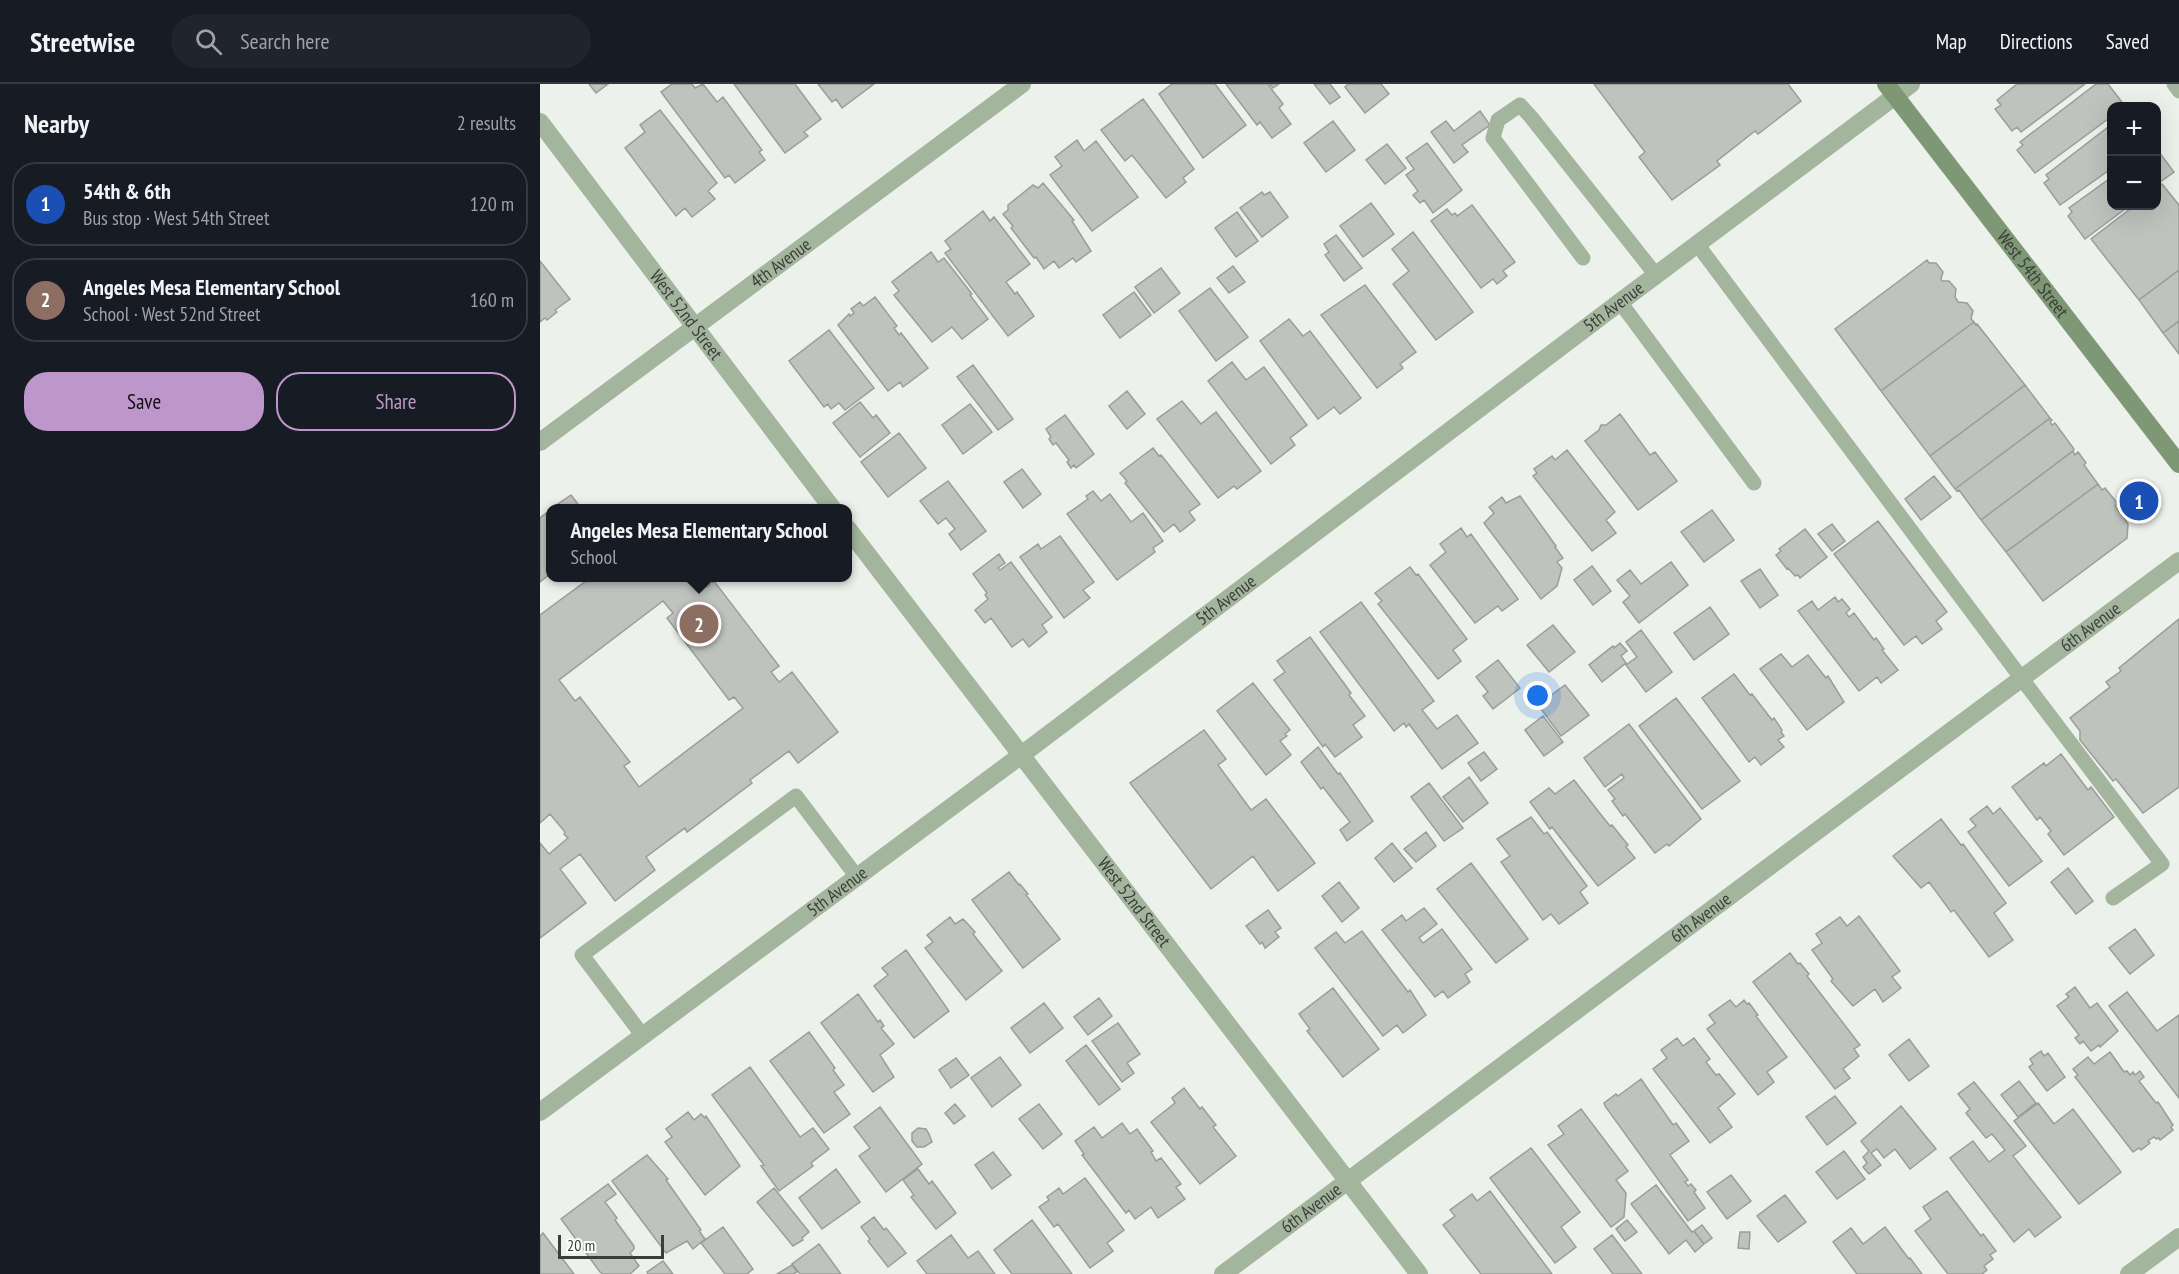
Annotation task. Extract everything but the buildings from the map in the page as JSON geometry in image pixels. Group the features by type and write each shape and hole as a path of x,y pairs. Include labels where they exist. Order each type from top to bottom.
{"street":[{"name":"4th Avenue","path":"540,442 1022,84"},
{"name":"5th Avenue","path":"540,1112 1020,756 1697,244 1891,90 1911,84"},
{"name":"West 54th Street","path":"1891,90 2179,464"},
{"name":"West 52nd Street","path":"540,122 829,504"},
{"name":"West 52nd Street","path":"852,534 1419,1274"},
{"name":"6th Avenue","path":"1223,1274 2179,561"},
{"path":"2129,1274 2179,1237"}],"lane":[{"path":"2174,84 2179,91"},
{"path":"1583,258 1493,138 1497,120 1520,105 1532,117 1656,275"},
{"path":"1697,244 2162,864 2113,898"},
{"path":"1620,302 1754,483"},
{"path":"643,1036 582,955 786,803 796,796 857,877"}],"place":[{"name":"54th & 6th","path":"2139,501"},
{"name":"Angeles Mesa Elementary School","path":"699,624"}]}
